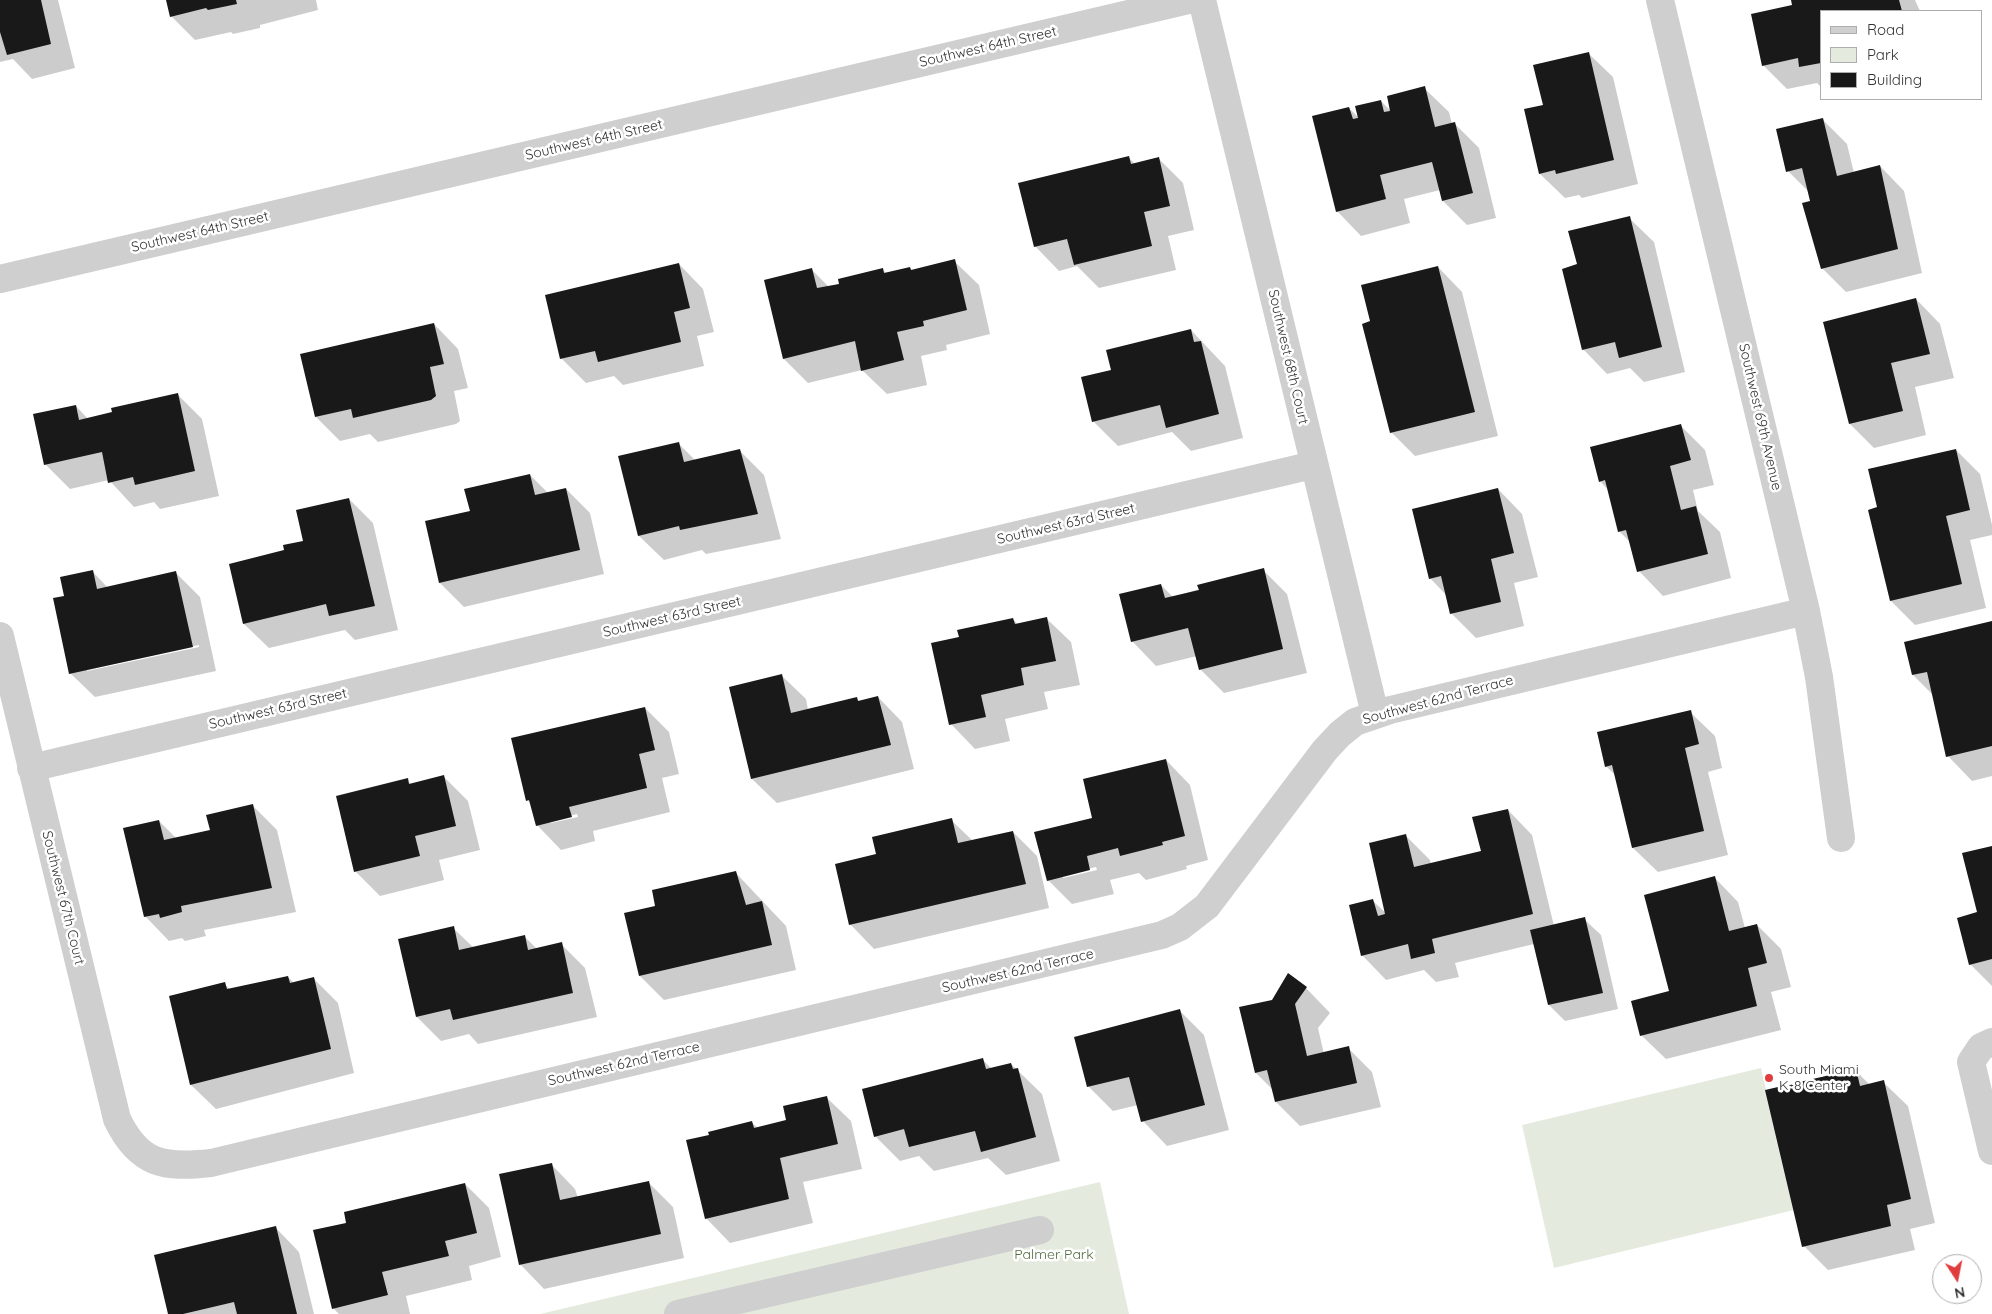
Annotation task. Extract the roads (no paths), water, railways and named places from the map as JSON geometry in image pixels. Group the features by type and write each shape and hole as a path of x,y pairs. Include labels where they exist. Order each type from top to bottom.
{"street":[{"name":"Southwest 64th Street","path":"0,279 1188,0"},
{"name":"Southwest 68th Court","path":"1202,0 1313,466 1375,714"},
{"name":"Southwest 69th Avenue","path":"1660,0 1806,611 1822,696 1841,838"},
{"name":"Southwest 63rd Street","path":"31,768 1313,466"},
{"name":"Southwest 62nd Terrace","path":"140,1152 160,1163 175,1166 211,1163 1162,935 1180,927 1207,906 1325,750 1355,722 1375,714 1806,611"},
{"name":"Southwest 67th Court","path":"0,636 113,1106 123,1131 140,1152"},
{"path":"1992,1042 1982,1047 1971,1062 1992,1151"},
{"path":"678,1314 1040,1230"}],"place":[{"name":"South Miami K-8 Center","path":"1769,1078"}],"park label":[{"name":"Palmer Park","path":"1054,1255"}]}
